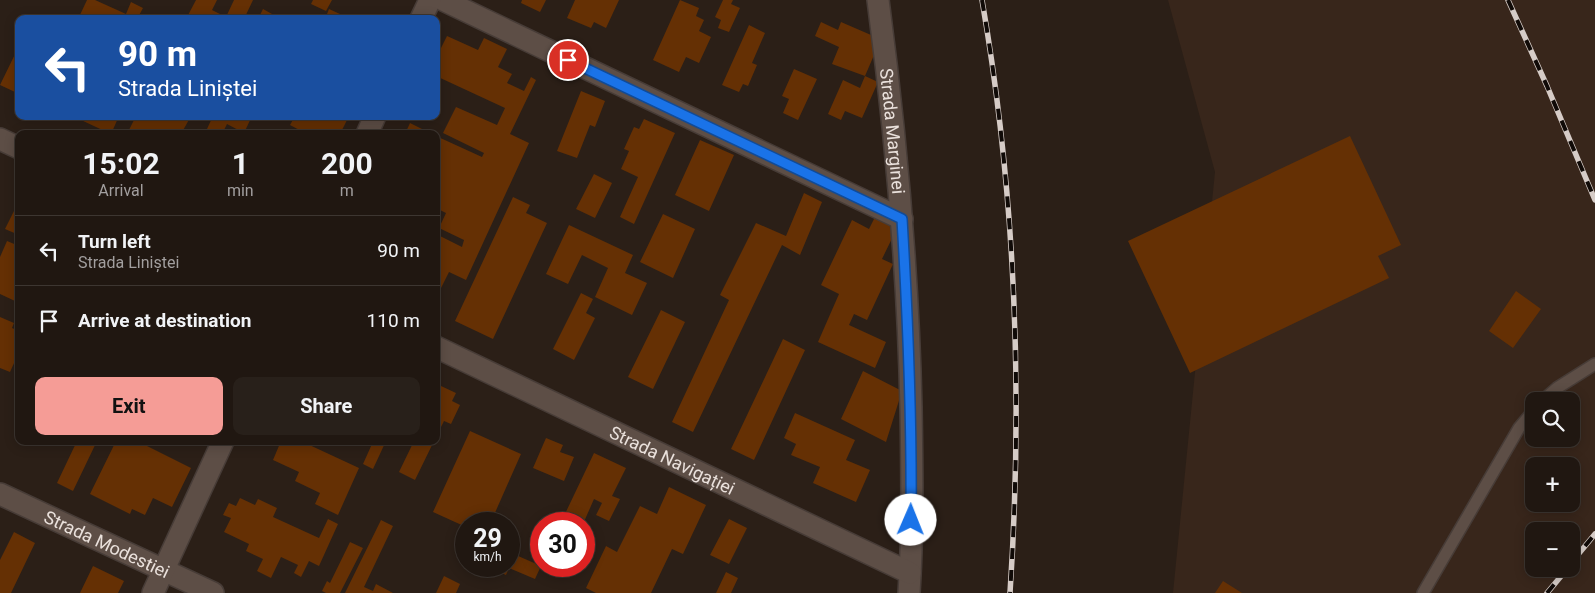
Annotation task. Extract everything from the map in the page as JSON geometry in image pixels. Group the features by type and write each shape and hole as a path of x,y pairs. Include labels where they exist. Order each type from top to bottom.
{"street":[{"path":"423,15 430,0"},
{"path":"443,0 902,219"},
{"name":"Strada Marginei","path":"878,0 890,90 902,219 909,337 912,450 910,583"},
{"path":"0,139 15,146"},
{"name":"Strada Navigației","path":"440,349 910,583"},
{"path":"153,593 221,445"},
{"name":"Strada Modestiei","path":"0,494 213,593"}],"lane":[{"path":"1552,392 1595,364"},
{"path":"1423,593 1525,422"}],"shaded area":[{"path":"1168,0 1595,0 1595,593 1173,593 1215,172"}],"building":[{"path":"87,0 95,0 126,14 131,2 143,8 139,15 80,15"},
{"path":"196,0 217,0 212,10 222,15 188,15"},
{"path":"234,0 253,0 246,15 227,15"},
{"path":"313,0 332,0 326,11 311,4"},
{"path":"522,0 546,0 540,12 521,3"},
{"path":"575,0 619,0 606,28 594,22 591,28 567,18"},
{"path":"680,0 699,8 696,16 704,20 699,31 711,37 699,63 686,57 679,72 653,60"},
{"path":"723,0 733,0 731,4 740,8 729,32 718,28 721,20 715,17"},
{"path":"263,9 274,15 260,15"},
{"path":"329,9 342,15 327,15"},
{"path":"821,22 838,30 841,22 871,35 877,48 865,76 832,64 839,47 815,36"},
{"path":"749,25 765,33 752,63 757,65 748,86 743,84 739,92 722,85"},
{"path":"447,36 478,50 484,38 507,49 498,67 512,74 507,83 524,91 531,77 536,80 510,134 529,143 466,280 449,272 440,290 440,236 462,247 464,240 440,228 446,213 440,210 440,138 482,157 484,153 443,133 456,107 497,125 505,108 440,78 440,50"},
{"path":"15,54 15,92 0,85"},
{"path":"794,69 817,79 798,120 783,113 789,99 782,96"},
{"path":"865,76 878,82 862,118 845,111 841,120 828,114 843,80 860,88"},
{"path":"581,91 605,101 595,127 590,125 577,158 557,151"},
{"path":"644,119 675,133 634,224 620,217 638,177 621,169 629,151 624,149 634,127 639,129"},
{"path":"81,120 117,120 113,130 102,130"},
{"path":"134,120 189,120 183,130 129,130"},
{"path":"211,120 250,120 245,130 238,130 227,124 224,130 207,129"},
{"path":"293,120 347,120 342,130 299,130 290,125"},
{"path":"410,123 424,130 407,130"},
{"path":"1350,136 1401,245 1378,256 1389,278 1190,373 1128,241"},
{"path":"700,140 734,155 709,211 675,195"},
{"path":"594,174 612,183 595,218 576,209"},
{"path":"804,193 822,202 800,255 782,245 693,432 672,422 729,300 720,295 756,223 786,236"},
{"path":"513,197 530,205 526,213 547,223 493,339 455,321"},
{"path":"15,209 15,233 5,229"},
{"path":"877,213 899,224 882,259 893,264 867,320 854,314 849,325 886,342 875,368 818,342 839,294 821,285 852,220 869,229"},
{"path":"663,214 695,229 673,278 640,262"},
{"path":"569,225 633,255 625,273 647,283 632,315 595,297 608,268 582,255 568,284 546,274"},
{"path":"7,241 15,244 15,301 0,294 0,257"},
{"path":"1516,291 1541,309 1513,348 1489,331"},
{"path":"581,293 593,299 586,313 595,318 574,360 553,349"},
{"path":"661,310 685,322 653,389 628,377"},
{"path":"0,317 14,323 12,328 15,329 15,361 10,372 0,368"},
{"path":"783,339 805,350 754,460 731,449"},
{"path":"863,371 902,391 886,442 841,419"},
{"path":"441,386 456,393 452,401 460,405 451,424 444,421 440,429"},
{"path":"795,413 855,440 846,460 870,470 856,502 813,483 820,467 791,455 796,444 784,438"},
{"path":"470,431 521,454 495,512 455,512 455,522 433,512"},
{"path":"546,438 563,445 560,452 574,457 564,481 533,468"},
{"path":"75,445 95,445 73,491 57,483"},
{"path":"114,445 145,445 191,468 172,507 153,498 145,515 132,509 130,514 90,494"},
{"path":"279,445 309,445 359,468 338,515 315,504 320,493 295,481 299,472 273,460"},
{"path":"372,445 384,445 373,469 363,464"},
{"path":"412,445 432,445 415,480 399,472"},
{"path":"594,453 626,468 612,496 620,499 609,521 596,515 602,503 594,499 588,512 566,512"},
{"path":"669,487 706,505 683,554 672,549 651,593 596,593 586,588 591,577 595,577 595,569 606,546 617,552 640,506 657,514"},
{"path":"240,498 255,505 258,499 277,508 273,517 319,538 328,519 338,524 319,566 309,561 301,577 294,573 298,565 281,557 271,578 257,571 263,559 246,551 249,544 224,532 231,518 223,515 229,503 236,506"},
{"path":"729,519 747,528 729,564 710,555"},
{"path":"381,520 393,526 364,587 373,591 376,584 393,593 345,593"},
{"path":"14,532 35,543 11,593 0,593 0,560"},
{"path":"350,542 363,548 340,593 326,593 322,591 327,581 330,583"},
{"path":"520,557 530,561 530,577 520,573"},
{"path":"93,566 124,581 118,593 80,593"},
{"path":"726,572 738,578 731,593 716,593"},
{"path":"444,576 460,584 456,593 436,593"},
{"path":"1223,581 1242,593 1215,593"}],"railway":[{"path":"982,0 1003,148 1014,296 1016,444 1010,593"},
{"path":"1508,0 1595,200"},
{"path":"1580,552 1595,534"},
{"path":"1547,593 1560,577"}],"route":[{"path":"568,60 902,219 909,337 912,450 911,520"}]}
